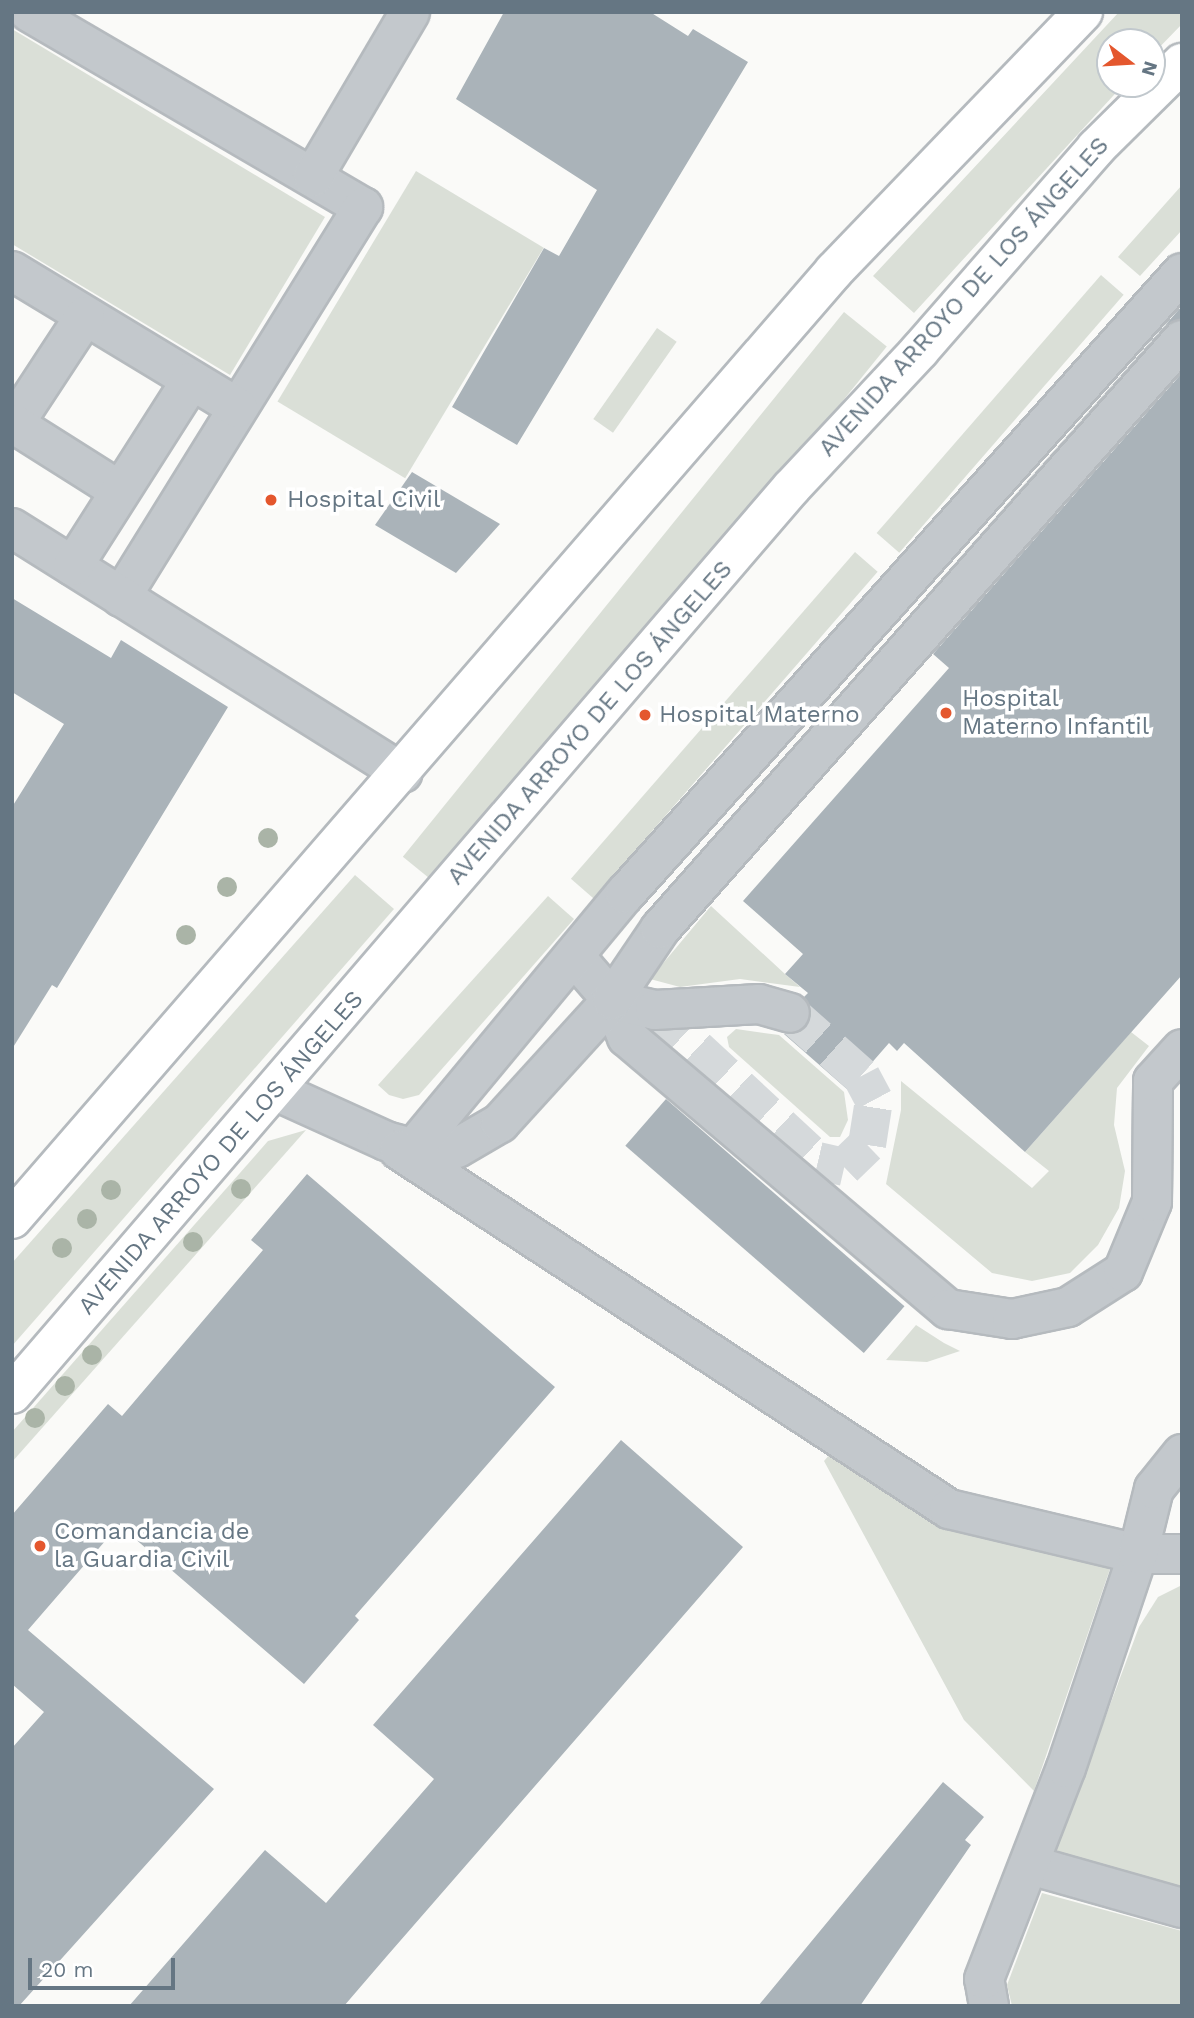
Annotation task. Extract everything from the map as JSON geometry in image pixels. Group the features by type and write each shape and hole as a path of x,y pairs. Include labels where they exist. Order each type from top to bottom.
{"main road":[{"path":"12,1219 402,773 834,271 1083,12"},
{"name":"AVENIDA ARROYO DE LOS ÁNGELES","path":"12,1394 276,1091 792,487 920,350 1096,148 1182,63"}],"lane":[{"path":"29,12 363,207 121,597"},
{"path":"313,177 410,12"},
{"path":"12,271 190,382 238,408"},
{"path":"399,1145 575,957 625,894 1182,273"},
{"path":"85,316 14,424 120,491"},
{"path":"276,1091 399,1145 434,1154 446,1151 500,1123 612,1000 660,929 1182,340"},
{"path":"73,566 190,382"},
{"path":"12,528 402,773"},
{"path":"575,957 612,1000 627,1037 948,1309 1012,1319 1068,1307 1123,1272 1152,1202 1153,1081 1182,1049"},
{"path":"612,1000 655,1010 759,1004 790,1013"},
{"path":"399,1145 949,1509 1138,1554 1182,1554"},
{"path":"989,2006 984,1979 1030,1865 1138,1554 1154,1489 1182,1454"},
{"path":"1030,1865 1182,1908"}],"shaded area":[{"path":"1119,12 1182,12 1182,24 1166,41 1166,28 1104,28"},
{"path":"12,29 325,217 230,375 12,244"},
{"path":"1096,37 1096,98 1111,98 914,313 873,276"},
{"path":"416,171 544,248 405,478 277,402"},
{"path":"1182,185 1182,230 1140,276 1118,257"},
{"path":"1101,275 1124,295 899,553 877,533"},
{"path":"844,312 887,347 446,891 403,857"},
{"path":"657,328 677,342 613,433 593,419"},
{"path":"855,552 878,572 594,898 571,879"},
{"path":"355,875 394,909 12,1346 12,1263"},
{"path":"548,896 574,919 419,1095 403,1099 389,1095 378,1085"},
{"path":"711,906 800,987 740,979 680,987 650,979"},
{"path":"736,1029 779,1035 844,1092 848,1120 840,1137 830,1137 729,1047 727,1037"},
{"path":"1131,1032 1149,1046 1117,1088 1114,1125 1125,1171 1119,1208 1098,1245 1070,1273 1032,1281 992,1273 886,1184 901,1110 901,1081 1032,1188 1049,1171 1025,1152"},
{"path":"306,1130 12,1462 12,1432 268,1141"},
{"path":"916,1325 960,1351 927,1362 886,1360"},
{"path":"830,1454 938,1527 1112,1563 1034,1791 964,1720 824,1461"},
{"path":"1182,1585 1182,1892 1133,1882 1056,1850 1139,1627 1158,1597"},
{"path":"1042,1893 1182,1931 1182,2006 1012,2006 1007,1985"}],"building":[{"path":"504,12 650,12 688,36 693,29 748,62 517,445 452,407 544,248 559,256 597,190 456,99"},
{"path":"1182,306 1182,319 1166,325 901,624"},
{"path":"1182,373 1182,975 1025,1152 904,1043 897,1051 889,1043 848,1090 784,1034 805,1029 811,1018 804,997 808,993 785,974 803,954 743,901 949,668 933,654"},
{"path":"412,472 500,524 456,573 375,525"},
{"path":"12,598 111,658 121,640 228,707 57,988 52,985 12,1049 12,807 64,724 12,692"},
{"path":"666,1099 904,1306 864,1353 625,1146"},
{"path":"307,1174 555,1387 355,1616 359,1620 304,1684 119,1525 28,1630 214,1789 19,2006 12,2006 12,1748 44,1712 12,1684 12,1515 108,1404 122,1416 263,1250 251,1240"},
{"path":"621,1440 743,1547 344,2006 129,2006 265,1850 326,1903 434,1779 373,1725"},
{"path":"943,1782 984,1817 965,1840 971,1845 860,2006 758,2006"}],"tunnel":[{"path":"655,1010 818,1161 844,1167 867,1145 874,1100 861,1076 790,1013"}],"place":[{"name":"Hospital Civil","path":"271,500"},
{"name":"Hospital Materno Infantil","path":"946,713"},
{"name":"Hospital Materno","path":"645,715"},
{"name":"Comandancia de la Guardia Civil","path":"40,1546"}]}
